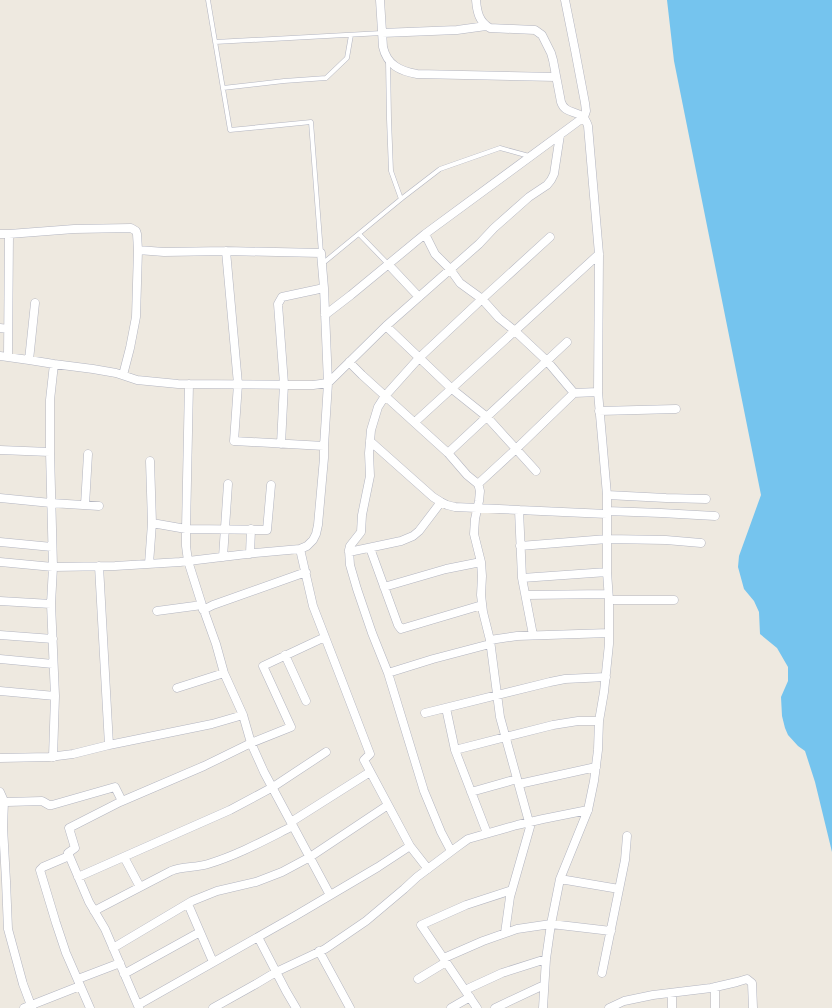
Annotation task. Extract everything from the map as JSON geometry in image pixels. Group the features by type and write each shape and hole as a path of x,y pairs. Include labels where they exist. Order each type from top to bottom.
{"street":[{"path":"380,0 385,54 388,60 401,70 417,74 556,77"},
{"path":"476,0 480,18 486,26"},
{"path":"325,315 425,234 584,117 586,111 585,103 564,0"},
{"path":"382,33 457,30 486,26 497,29 534,30 542,35 551,53 562,106 567,110 584,117 588,126 599,254 598,392 607,495 609,644 606,677 599,721 594,781 588,810 560,879 546,959 543,1008"},
{"path":"9,234 8,302 2,357 93,368 137,380 178,384 328,384 386,326 479,244 505,218 529,197 547,185 554,174 560,135"},
{"path":"0,234 74,229 134,229 136,232 138,250 136,317 123,375"},
{"path":"425,234 435,254 450,269 460,283 482,299 499,318 547,361 574,393"},
{"path":"450,851 424,791 388,673 357,589 350,565 349,552 350,546 361,532 362,515 370,476 370,441 378,407 419,358 550,237"},
{"path":"0,562 53,566 99,566 188,561 300,549 307,546 316,534 324,458 328,384 324,288 320,253 226,251 164,252 138,250"},
{"path":"226,251 238,384 234,441 324,446"},
{"path":"415,422 599,254"},
{"path":"388,264 419,297"},
{"path":"281,444 284,384 278,304 282,297 324,288"},
{"path":"0,298 8,302"},
{"path":"29,360 35,303"},
{"path":"386,326 452,389 487,417 536,471"},
{"path":"448,453 567,342"},
{"path":"349,362 448,453 467,475 478,484 480,491 475,518 474,534 482,576 481,595 483,612 490,642 500,717 530,827 510,897 505,933"},
{"path":"53,757 55,696 51,604 53,566 50,400 54,364"},
{"path":"189,384 186,529 188,561 202,607 216,644 224,673 243,715 251,743 264,772 330,895"},
{"path":"478,484 574,393 598,392"},
{"path":"600,411 676,409"},
{"path":"370,441 433,497 446,505 455,507 715,516"},
{"path":"0,450 50,452"},
{"path":"85,505 88,454"},
{"path":"149,564 152,523 150,461"},
{"path":"223,557 228,484"},
{"path":"152,523 186,529 267,530 271,485"},
{"path":"607,495 706,499"},
{"path":"0,498 98,506"},
{"path":"349,552 408,539 419,531 440,502"},
{"path":"520,510 522,578 533,635"},
{"path":"250,554 251,529"},
{"path":"520,546 607,539 701,542"},
{"path":"0,542 52,547"},
{"path":"370,548 398,625 401,629 482,605"},
{"path":"300,549 313,606 370,754 364,760 410,846 428,869"},
{"path":"384,587 446,569 480,562"},
{"path":"99,566 109,745"},
{"path":"157,611 213,605 306,572"},
{"path":"522,578 607,572"},
{"path":"526,595 674,600"},
{"path":"0,602 51,604"},
{"path":"388,673 490,642 517,636 609,634"},
{"path":"0,635 53,639"},
{"path":"325,637 263,666 291,727 251,743 204,766 122,801 69,828 75,848 68,853 69,856 94,911 105,929 139,1006 378,867 410,846"},
{"path":"285,656 306,701"},
{"path":"0,659 53,664"},
{"path":"177,688 224,673"},
{"path":"425,713 565,679 606,677"},
{"path":"0,691 55,696"},
{"path":"446,708 455,750 487,834"},
{"path":"0,758 53,757 73,754 109,745 212,724 243,715"},
{"path":"455,750 554,725 578,721 599,721"},
{"path":"78,877 208,820 273,787 326,752"},
{"path":"471,792 518,781 596,767"},
{"path":"94,911 175,869 199,867 229,857 292,824 370,772"},
{"path":"4,801 42,801 52,805 115,787 122,801"},
{"path":"0,792 4,801 3,827 8,930 29,1007 120,963"},
{"path":"113,948 192,901 217,891 256,882 282,872 310,857 388,806"},
{"path":"213,1008 276,972 325,948 366,921 450,851 468,839 529,822 588,810"},
{"path":"602,973 625,860 627,836"},
{"path":"69,856 43,867 40,870 66,952 90,1008"},
{"path":"124,857 140,887"},
{"path":"560,879 619,889"},
{"path":"477,1008 421,925 466,905 512,890"},
{"path":"188,904 213,962"},
{"path":"418,978 445,960 482,940 517,929 551,924 611,931"},
{"path":"124,974 200,932"},
{"path":"258,937 296,1008"},
{"path":"319,951 350,1008"},
{"path":"451,1008 467,994 502,973 546,959"},
{"path":"609,1008 624,1001 653,995 715,987 747,979 752,983 754,1008"},
{"path":"495,1008 544,985"},
{"path":"715,987 715,1008"},
{"path":"672,993 672,1008"}],"lane":[{"path":"208,0 230,130 311,122 320,253"},
{"path":"215,42 382,33"},
{"path":"223,88 326,78 347,58 351,35"},
{"path":"388,60 391,171 401,199"},
{"path":"322,264 440,169 500,148 531,157"},
{"path":"359,234 388,264"}],"water":[{"path":"667,0 832,0 832,852 815,782 805,751 788,735 782,716 781,697 788,681 788,667 777,648 760,634 759,612 754,601 744,589 738,567 739,556 761,495 674,61"}]}
